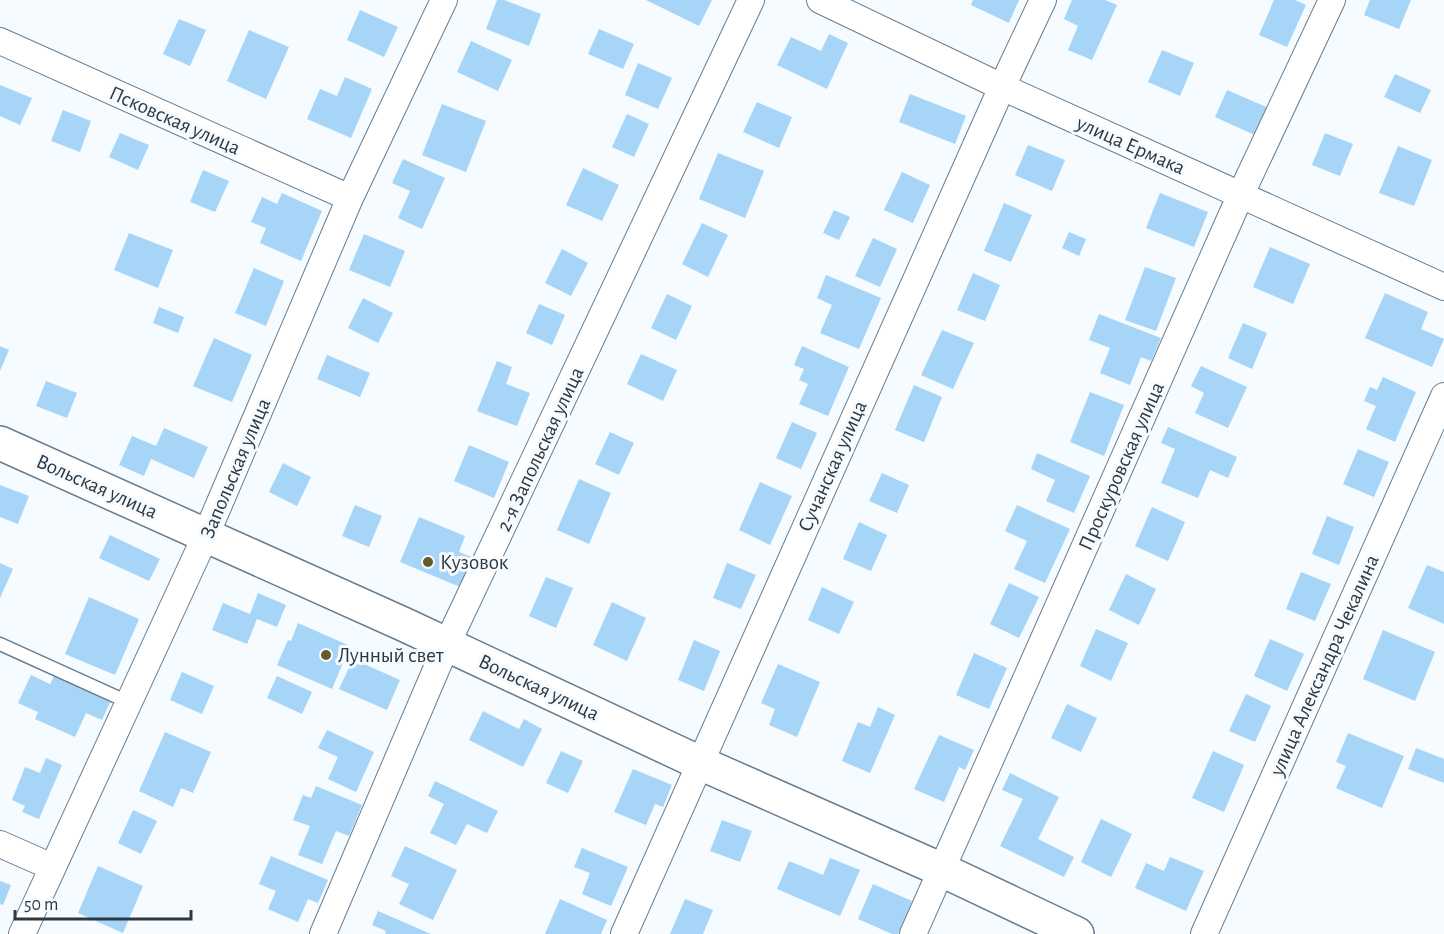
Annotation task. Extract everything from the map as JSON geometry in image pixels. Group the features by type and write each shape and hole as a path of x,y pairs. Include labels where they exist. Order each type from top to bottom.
{"street":[{"name":"Запольская улица","path":"22,934 206,535 350,198 444,0"},
{"name":"2-я Запольская улица","path":"323,934 447,644 751,0"},
{"name":"улица Ермака","path":"820,0 1002,87 1444,287"},
{"name":"Сучанская улица","path":"624,934 1043,0"},
{"name":"Проскуровская улица","path":"913,934 1241,194 1332,0"},
{"name":"Псковская улица","path":"0,41 350,198"},
{"name":"улица Александра Чекалина","path":"1204,934 1444,396"},
{"name":"Вольская улица","path":"0,443 447,644 700,763 942,870 1077,934"},
{"path":"0,844 52,867"}],"lane":[{"path":"0,644 128,702"}],"building":[{"path":"497,0 504,0 541,14 529,46 486,29"},
{"path":"646,0 712,0 699,26"},
{"path":"973,0 1019,0 1009,23 971,5"},
{"path":"1072,0 1105,0 1117,5 1092,60 1068,50 1078,26 1064,19"},
{"path":"1274,0 1295,0 1306,5 1287,47 1259,35"},
{"path":"1370,0 1411,0 1399,29 1364,15"},
{"path":"360,10 398,27 384,57 347,40"},
{"path":"179,19 206,30 190,66 163,54"},
{"path":"599,29 634,44 623,69 588,54"},
{"path":"249,30 289,47 266,99 227,81"},
{"path":"829,34 848,43 827,89 777,65 791,37 821,51"},
{"path":"471,41 512,60 498,91 457,72"},
{"path":"1162,50 1194,63 1180,96 1148,82"},
{"path":"638,63 672,78 658,109 625,95"},
{"path":"1395,74 1431,90 1420,113 1384,97"},
{"path":"345,77 372,89 351,138 307,119 320,89 337,96"},
{"path":"0,85 32,98 20,125 0,116"},
{"path":"1227,90 1271,109 1259,137 1215,117"},
{"path":"910,94 966,116 955,144 899,122"},
{"path":"757,102 792,117 779,148 743,132"},
{"path":"442,104 486,121 466,172 422,155"},
{"path":"63,110 91,121 80,152 51,141"},
{"path":"627,114 649,124 634,157 612,147"},
{"path":"120,133 149,145 138,170 109,157"},
{"path":"1325,133 1353,144 1340,176 1312,165"},
{"path":"1028,145 1065,160 1052,191 1015,175"},
{"path":"1398,146 1432,160 1414,206 1379,193"},
{"path":"718,153 764,171 745,218 699,199"},
{"path":"403,159 445,178 422,229 398,218 410,191 392,183"},
{"path":"583,168 619,185 602,221 566,205"},
{"path":"203,170 229,181 215,212 190,202"},
{"path":"902,172 930,185 913,223 884,210"},
{"path":"282,193 322,211 301,261 260,243 266,228 251,222 262,197 277,204"},
{"path":"1160,193 1208,212 1194,247 1146,228"},
{"path":"1004,203 1032,215 1011,262 984,251"},
{"path":"834,210 850,217 839,240 823,233"},
{"path":"702,223 728,235 708,277 682,264"},
{"path":"1069,232 1086,239 1079,256 1062,248"},
{"path":"129,233 173,250 158,288 114,270"},
{"path":"364,234 405,251 390,287 349,270"},
{"path":"873,238 897,249 880,287 855,276"},
{"path":"1270,247 1310,264 1293,304 1253,287"},
{"path":"562,249 588,263 571,296 545,283"},
{"path":"1145,267 1176,278 1156,331 1125,320"},
{"path":"254,268 284,281 266,326 235,313"},
{"path":"973,273 1000,285 985,321 957,310"},
{"path":"826,275 881,298 859,349 820,333 832,305 817,298"},
{"path":"1385,293 1428,312 1421,329 1444,339 1432,367 1365,338"},
{"path":"667,294 692,306 676,340 651,328"},
{"path":"363,298 393,313 378,343 348,328"},
{"path":"539,304 565,315 552,345 526,333"},
{"path":"159,307 184,317 178,333 153,323"},
{"path":"1099,314 1161,338 1151,361 1141,357 1130,385 1100,373 1110,348 1089,340"},
{"path":"1243,323 1267,333 1252,369 1228,358"},
{"path":"942,330 974,343 953,389 921,375"},
{"path":"214,338 252,355 232,402 193,386"},
{"path":"0,346 9,350 0,371"},
{"path":"802,346 849,367 828,416 799,404 808,384 799,380 804,369 794,365"},
{"path":"641,354 677,370 663,401 627,384"},
{"path":"327,355 370,373 360,397 317,379"},
{"path":"497,361 512,367 506,384 530,393 517,426 477,411"},
{"path":"1201,366 1247,387 1228,428 1195,413 1204,393 1191,386"},
{"path":"1383,377 1416,392 1395,442 1366,429 1376,406 1364,401 1370,387 1377,390"},
{"path":"46,381 77,393 67,418 36,406"},
{"path":"914,385 942,397 924,442 895,430"},
{"path":"1090,392 1124,405 1104,456 1070,442"},
{"path":"792,422 817,433 801,469 776,458"},
{"path":"1168,427 1237,457 1228,478 1210,470 1198,498 1161,483 1175,449 1161,443"},
{"path":"164,428 208,447 194,478 151,459 144,476 119,465 132,436 156,446"},
{"path":"610,432 634,443 619,475 595,464"},
{"path":"469,445 509,462 494,498 454,481"},
{"path":"1358,449 1389,462 1374,497 1343,484"},
{"path":"1037,453 1090,476 1074,513 1046,501 1055,480 1031,469"},
{"path":"283,463 311,477 297,506 269,492"},
{"path":"882,473 909,485 897,513 869,501"},
{"path":"579,479 611,493 589,544 557,530"},
{"path":"760,482 792,496 770,545 739,530"},
{"path":"0,485 29,496 18,524 0,517"},
{"path":"355,505 382,516 369,547 342,536"},
{"path":"1017,505 1070,529 1045,583 1014,569 1027,541 1005,531"},
{"path":"1152,507 1185,522 1168,561 1135,546"},
{"path":"1327,516 1354,527 1339,565 1312,554"},
{"path":"419,517 465,536 459,552 477,559 465,589 400,562"},
{"path":"859,522 887,535 871,571 843,559"},
{"path":"110,535 160,559 149,581 99,558"},
{"path":"0,563 13,569 0,598"},
{"path":"727,563 756,575 741,609 713,598"},
{"path":"1427,565 1444,572 1444,624 1408,608"},
{"path":"1301,572 1331,584 1315,621 1286,609"},
{"path":"1126,574 1156,589 1139,625 1109,610"},
{"path":"546,577 573,588 556,628 529,616"},
{"path":"1009,583 1039,597 1019,638 990,624"},
{"path":"822,587 854,602 839,634 808,620"},
{"path":"258,593 286,605 277,627 257,619 247,644 212,630 223,603 250,614"},
{"path":"89,597 139,619 115,675 65,654"},
{"path":"612,602 646,618 627,661 593,645"},
{"path":"298,623 350,646 332,689 277,665"},
{"path":"1096,629 1128,643 1111,681 1080,666"},
{"path":"1383,630 1435,652 1415,701 1363,679"},
{"path":"1270,639 1304,654 1287,691 1254,676"},
{"path":"694,640 720,651 704,691 678,680"},
{"path":"974,653 1007,668 989,709 956,695"},
{"path":"353,659 400,680 387,710 339,689"},
{"path":"778,664 820,682 797,737 769,725 775,709 761,703"},
{"path":"182,672 214,686 202,714 170,700"},
{"path":"55,674 111,700 102,720 86,713 75,737 35,719 38,712 18,703 31,675 50,684"},
{"path":"277,676 312,692 302,714 267,698"},
{"path":"1246,694 1271,706 1255,742 1229,731"},
{"path":"1067,704 1097,718 1081,752 1051,738"},
{"path":"878,707 895,715 870,773 842,761 858,722 870,727"},
{"path":"483,711 519,729 524,719 542,729 523,767 469,740"},
{"path":"327,730 374,752 356,792 328,779 338,757 318,748"},
{"path":"165,732 211,752 193,793 181,788 173,807 139,791"},
{"path":"1348,733 1404,756 1382,808 1336,788 1346,766 1336,762"},
{"path":"939,735 974,750 965,770 959,767 944,802 914,789"},
{"path":"1416,748 1444,759 1444,783 1408,769"},
{"path":"561,751 583,761 568,793 546,783"},
{"path":"1213,751 1244,765 1224,812 1192,798"},
{"path":"46,758 62,765 39,819 22,812 25,806 12,800 25,767 40,773"},
{"path":"633,769 672,785 663,807 655,804 646,825 614,812"},
{"path":"1010,773 1059,797 1038,839 1074,857 1064,877 1000,846 1023,799 1002,790"},
{"path":"435,781 498,811 487,833 467,824 456,845 430,833 444,804 428,796"},
{"path":"316,786 362,805 349,836 336,831 322,864 298,855 310,826 293,820 303,795 311,798"},
{"path":"133,810 157,821 141,854 118,843"},
{"path":"1101,819 1132,834 1111,877 1081,862"},
{"path":"722,820 752,831 740,862 710,851"},
{"path":"405,846 457,870 433,920 399,904 409,884 391,876"},
{"path":"582,848 628,867 611,906 582,894 590,873 574,867"},
{"path":"271,856 328,880 318,903 308,899 298,922 268,909 276,891 259,884"},
{"path":"1170,857 1204,871 1186,911 1135,888 1146,863 1164,871"},
{"path":"830,858 860,870 840,916 777,889 789,861 823,875"},
{"path":"98,866 143,886 123,933 78,913"},
{"path":"0,881 11,885 3,905 0,904"},
{"path":"873,884 912,901 898,934 892,934 858,919"},
{"path":"560,899 607,920 601,934 545,934"},
{"path":"685,899 713,910 703,934 670,934"},
{"path":"378,911 431,934 385,934 386,931 372,925"}],"place":[{"name":"Кузовок","path":"428,562"},
{"name":"Лунный свет","path":"326,655"}]}
